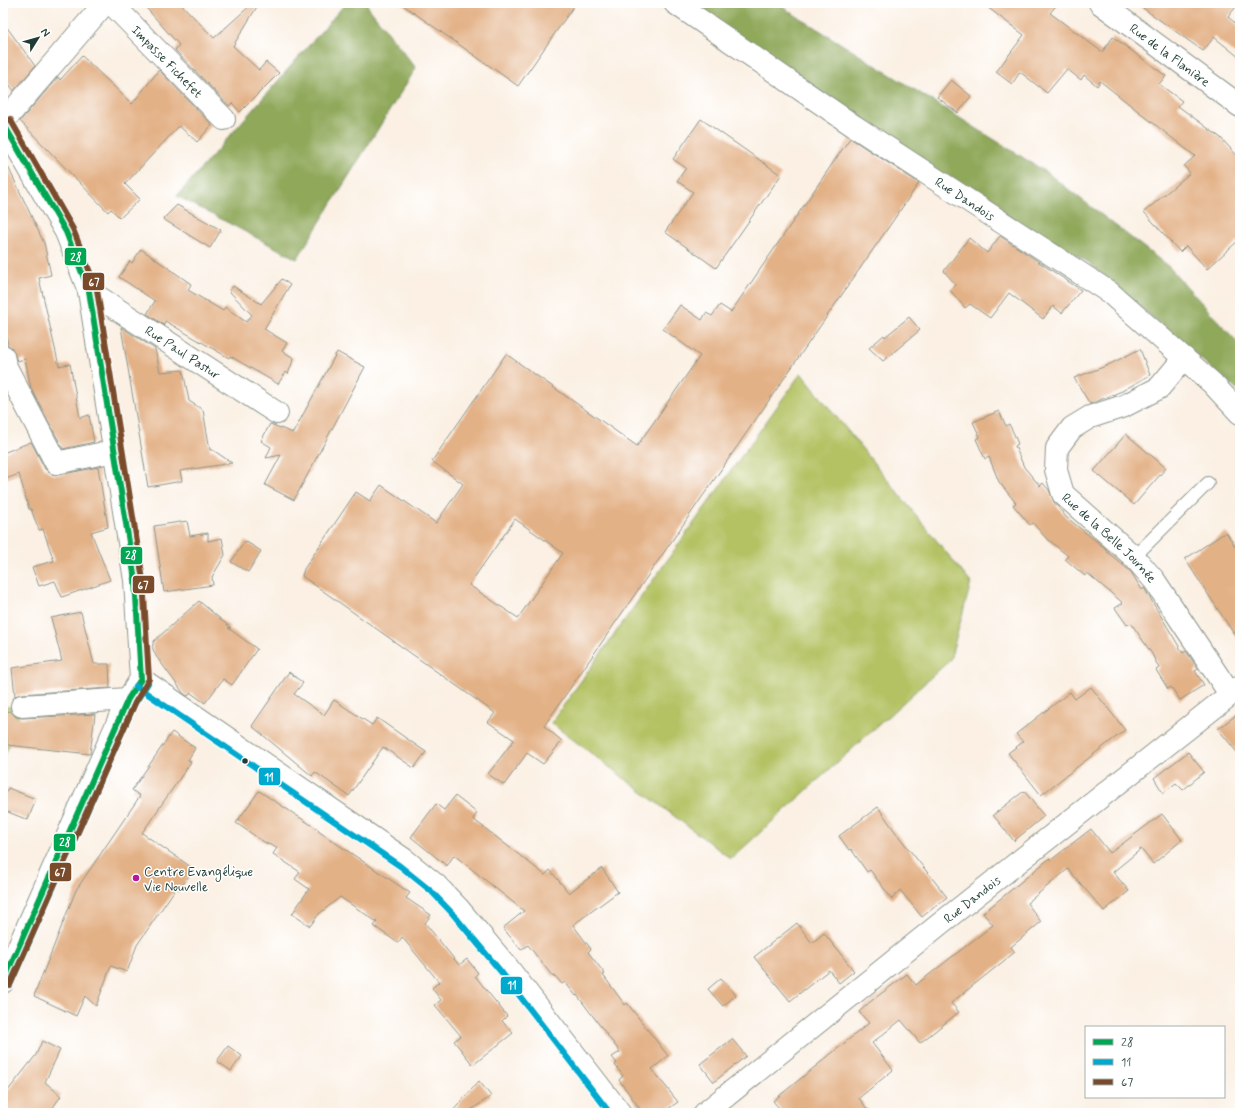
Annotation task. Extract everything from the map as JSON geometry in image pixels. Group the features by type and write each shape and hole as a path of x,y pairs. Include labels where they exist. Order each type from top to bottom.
{"street":[{"path":"3,982 128,699 141,679 135,580 89,291 66,232 3,122 105,3"},
{"name":"Impasse Fichefet","path":"111,3 224,119"},
{"name":"Rue Dandois","path":"675,3 854,126 1110,292 1212,383 1240,413"},
{"name":"Rue de la Flanière","path":"1100,3 1240,106"},
{"name":"Rue Paul Pastur","path":"89,291 277,413"},
{"path":"3,356 5,365 56,463 114,451"},
{"name":"Rue de la Belle Journée","path":"1184,358 1159,388 1124,406 1090,417 1072,428 1057,448 1056,470 1063,494 1134,556 1154,580 1235,691"},
{"path":"141,679 405,860 436,885 508,968 620,1113"},
{"name":"Rue Dandois","path":"705,1113 941,923 1235,691"},
{"path":"22,706 128,699"}],"lane":[{"path":"1134,556 1208,483"}],"green space":[{"path":"346,3 368,3 368,7 416,68 297,259 177,196"},
{"path":"690,3 776,3 1046,172 1169,267 1240,345 1240,393 1088,262 966,192"},
{"path":"801,373 971,583 950,660 731,859 551,723"},
{"path":"22,706 3,761 3,707"}],"building":[{"path":"142,3 180,3 214,38 253,3 256,3 258,5 233,46 259,70 266,62 279,73 240,112 232,103 229,106 175,50 179,45"},
{"path":"400,3 576,3 518,86"},
{"path":"982,3 1058,3 1050,13 1102,52 1113,37 1166,76 1159,84 1182,101 1178,106 1221,138 1240,159 1240,239 1207,269 1186,246 1180,252 1144,212 1190,173 1184,166 1195,156 1100,81 1097,86 1084,75 1081,80 1067,69 1047,93 1020,72 1012,84 996,72 1024,35"},
{"path":"1136,3 1239,3 1228,17 1240,27 1240,58 1214,37 1203,51"},
{"path":"3,22 35,66 14,91 3,76"},
{"path":"82,56 132,104 159,70 212,125 197,142 179,126 125,184 140,199 120,218 111,209 108,212 20,121 58,77 60,80"},
{"path":"951,80 971,96 958,113 937,97"},
{"path":"701,119 781,175 716,268 665,232 693,192 677,181 686,168 673,159"},
{"path":"850,138 919,183 544,726 562,741 543,764 527,753 504,785 488,774 514,740 488,722 495,713 302,576 304,569 356,492 370,501 381,485 436,523 463,484 432,461 506,354 637,446 700,356 663,329 680,305 702,320 706,313 712,316 720,305 731,312","holes":["515,519 563,553 518,618 469,585"]},
{"path":"3,156 44,243 51,275 39,278 59,366 70,364 80,418 89,415 94,442 63,449 31,388 25,359 17,361 12,348 8,345 3,322"},
{"path":"177,205 221,230 210,248 163,219"},
{"path":"1000,236 1081,290 1062,313 1053,306 1043,319 1009,293 990,318 970,304 965,308 950,290 956,285 944,271 969,238 987,253"},
{"path":"141,249 191,284 188,290 223,311 225,307 246,322 252,315 229,291 233,286 261,304 282,279 290,285 264,329 287,343 282,351 294,358 288,374 286,372 278,384 165,321 164,325 147,314 155,301 119,277 130,261 132,263"},
{"path":"909,317 920,330 883,361 869,348"},
{"path":"121,327 155,349 160,372 183,370 189,401 203,410 210,450 213,450 232,463 180,471 182,481 148,487"},
{"path":"1140,349 1150,375 1122,391 1090,404 1074,378 1106,366"},
{"path":"337,352 365,367 294,500 265,485 281,455 266,458 271,447 261,441 270,424 293,433"},
{"path":"999,411 1006,426 1009,424 1014,434 1018,444 1015,446 1024,467 1040,486 1043,483 1049,490 1054,502 1066,517 1106,549 1105,550 1131,572 1142,590 1144,588 1183,653 1186,651 1198,669 1195,671 1204,685 1180,700 1171,687 1168,689 1156,670 1159,668 1152,654 1131,623 1127,625 1115,608 1123,603 1087,573 1085,576 1065,559 1068,556 1045,537 1033,523 1030,525 1013,505 1016,503 999,482 989,457 985,459 976,439 980,437 973,422"},
{"path":"1126,434 1166,468 1134,505 1094,471"},
{"path":"31,442 45,469 51,474 59,475 98,467 108,527 91,532 110,580 62,597 55,581 39,586 32,567 54,561 43,529 39,530 31,509 29,509 19,474 3,480 3,453"},
{"path":"187,521 190,536 208,533 208,541 222,538 225,555 212,577 213,585 164,592 154,526"},
{"path":"1226,532 1240,554 1240,643 1185,559"},
{"path":"245,541 261,551 248,572 231,562"},
{"path":"199,601 231,628 228,628 257,649 232,685 223,679 205,703 191,693 188,696 184,694 156,656 152,647 154,641"},
{"path":"81,612 94,664 109,664 110,688 21,694 15,696 12,668 62,661 51,618"},
{"path":"289,672 303,683 294,694 324,715 334,700 372,725 377,718 426,752 414,768 383,747 349,796 315,772 312,776 252,726"},
{"path":"1091,687 1125,730 1041,795 1008,753 1023,742 1016,734 1070,692 1075,699"},
{"path":"11,711 16,717 23,718 95,714 90,754 7,745 7,738 3,738 3,712"},
{"path":"1240,712 1240,756 1218,729"},
{"path":"172,732 195,748 188,760 191,762 142,833 194,869 179,890 176,888 137,945 127,972 111,966 96,1006 85,996 76,1016 34,996 76,890 140,796 132,790"},
{"path":"1188,752 1204,772 1183,790 1176,783 1163,793 1154,778"},
{"path":"8,788 36,799 28,820 3,810 3,801"},
{"path":"259,791 319,830 318,831 410,893 406,898 431,915 425,923 459,965 467,959 478,973 475,976 507,1016 502,1021 513,1033 473,1065 454,1041 461,1036 435,1005 441,1000 432,988 439,982 402,937 398,943 374,926 377,922 340,897 319,914 310,926 292,914 309,889 295,879 300,872 273,854 277,848 264,842 236,823"},
{"path":"1024,791 1044,816 1014,841 993,815"},
{"path":"455,796 477,813 473,819 545,875 550,870 569,893 602,868 618,892 573,925 591,949 588,952 605,974 603,975 625,1005 627,1003 668,1056 652,1069 678,1102 662,1113 643,1113 619,1080 623,1076 615,1065 617,1063 612,1057 620,1052 577,995 576,996 565,982 562,984 555,976 553,977 528,945 521,950 503,928 524,911 454,855 447,866 411,837 436,804 444,810"},
{"path":"878,807 896,833 947,897 922,917 900,890 892,899 870,870 867,872 851,849 849,850 839,836"},
{"path":"1162,814 1182,840 1153,864 1141,849 1113,872 1129,891 1104,911 1068,869 1027,903 1041,922 1011,947 1015,952 951,1003 959,1012 920,1043 901,1020 872,1043 893,1070 859,1098 870,1113 783,1113 773,1101 869,1023 859,1012 870,1002 907,974 916,985 993,925 983,913 1050,858 1051,860 1091,829 1110,853"},
{"path":"797,923 812,943 824,933 854,971 839,983 829,970 790,1001 754,957"},
{"path":"721,978 736,995 723,1006 708,989"},
{"path":"732,1039 746,1056 714,1082 700,1064"},
{"path":"42,1041 60,1050 45,1082 61,1096 49,1113 3,1113 3,1097 36,1055"},
{"path":"228,1046 242,1056 231,1071 217,1061"},
{"path":"479,1081 491,1096 467,1113 451,1113"}],"transit line":[{"name":"67","path":"10,119 73,229 97,290 143,580 149,679 135,703 10,985"},
{"name":"28","path":"3,123 66,232 89,291 135,580 141,679 128,699 3,982"},
{"name":"11","path":"10,985 135,703 148,683"},
{"name":"11","path":"136,686 400,866 431,891 452,913 502,973 610,1113"}],"place":[{"name":"Centre Evangélique Vie Nouvelle","path":"136,878"}]}
